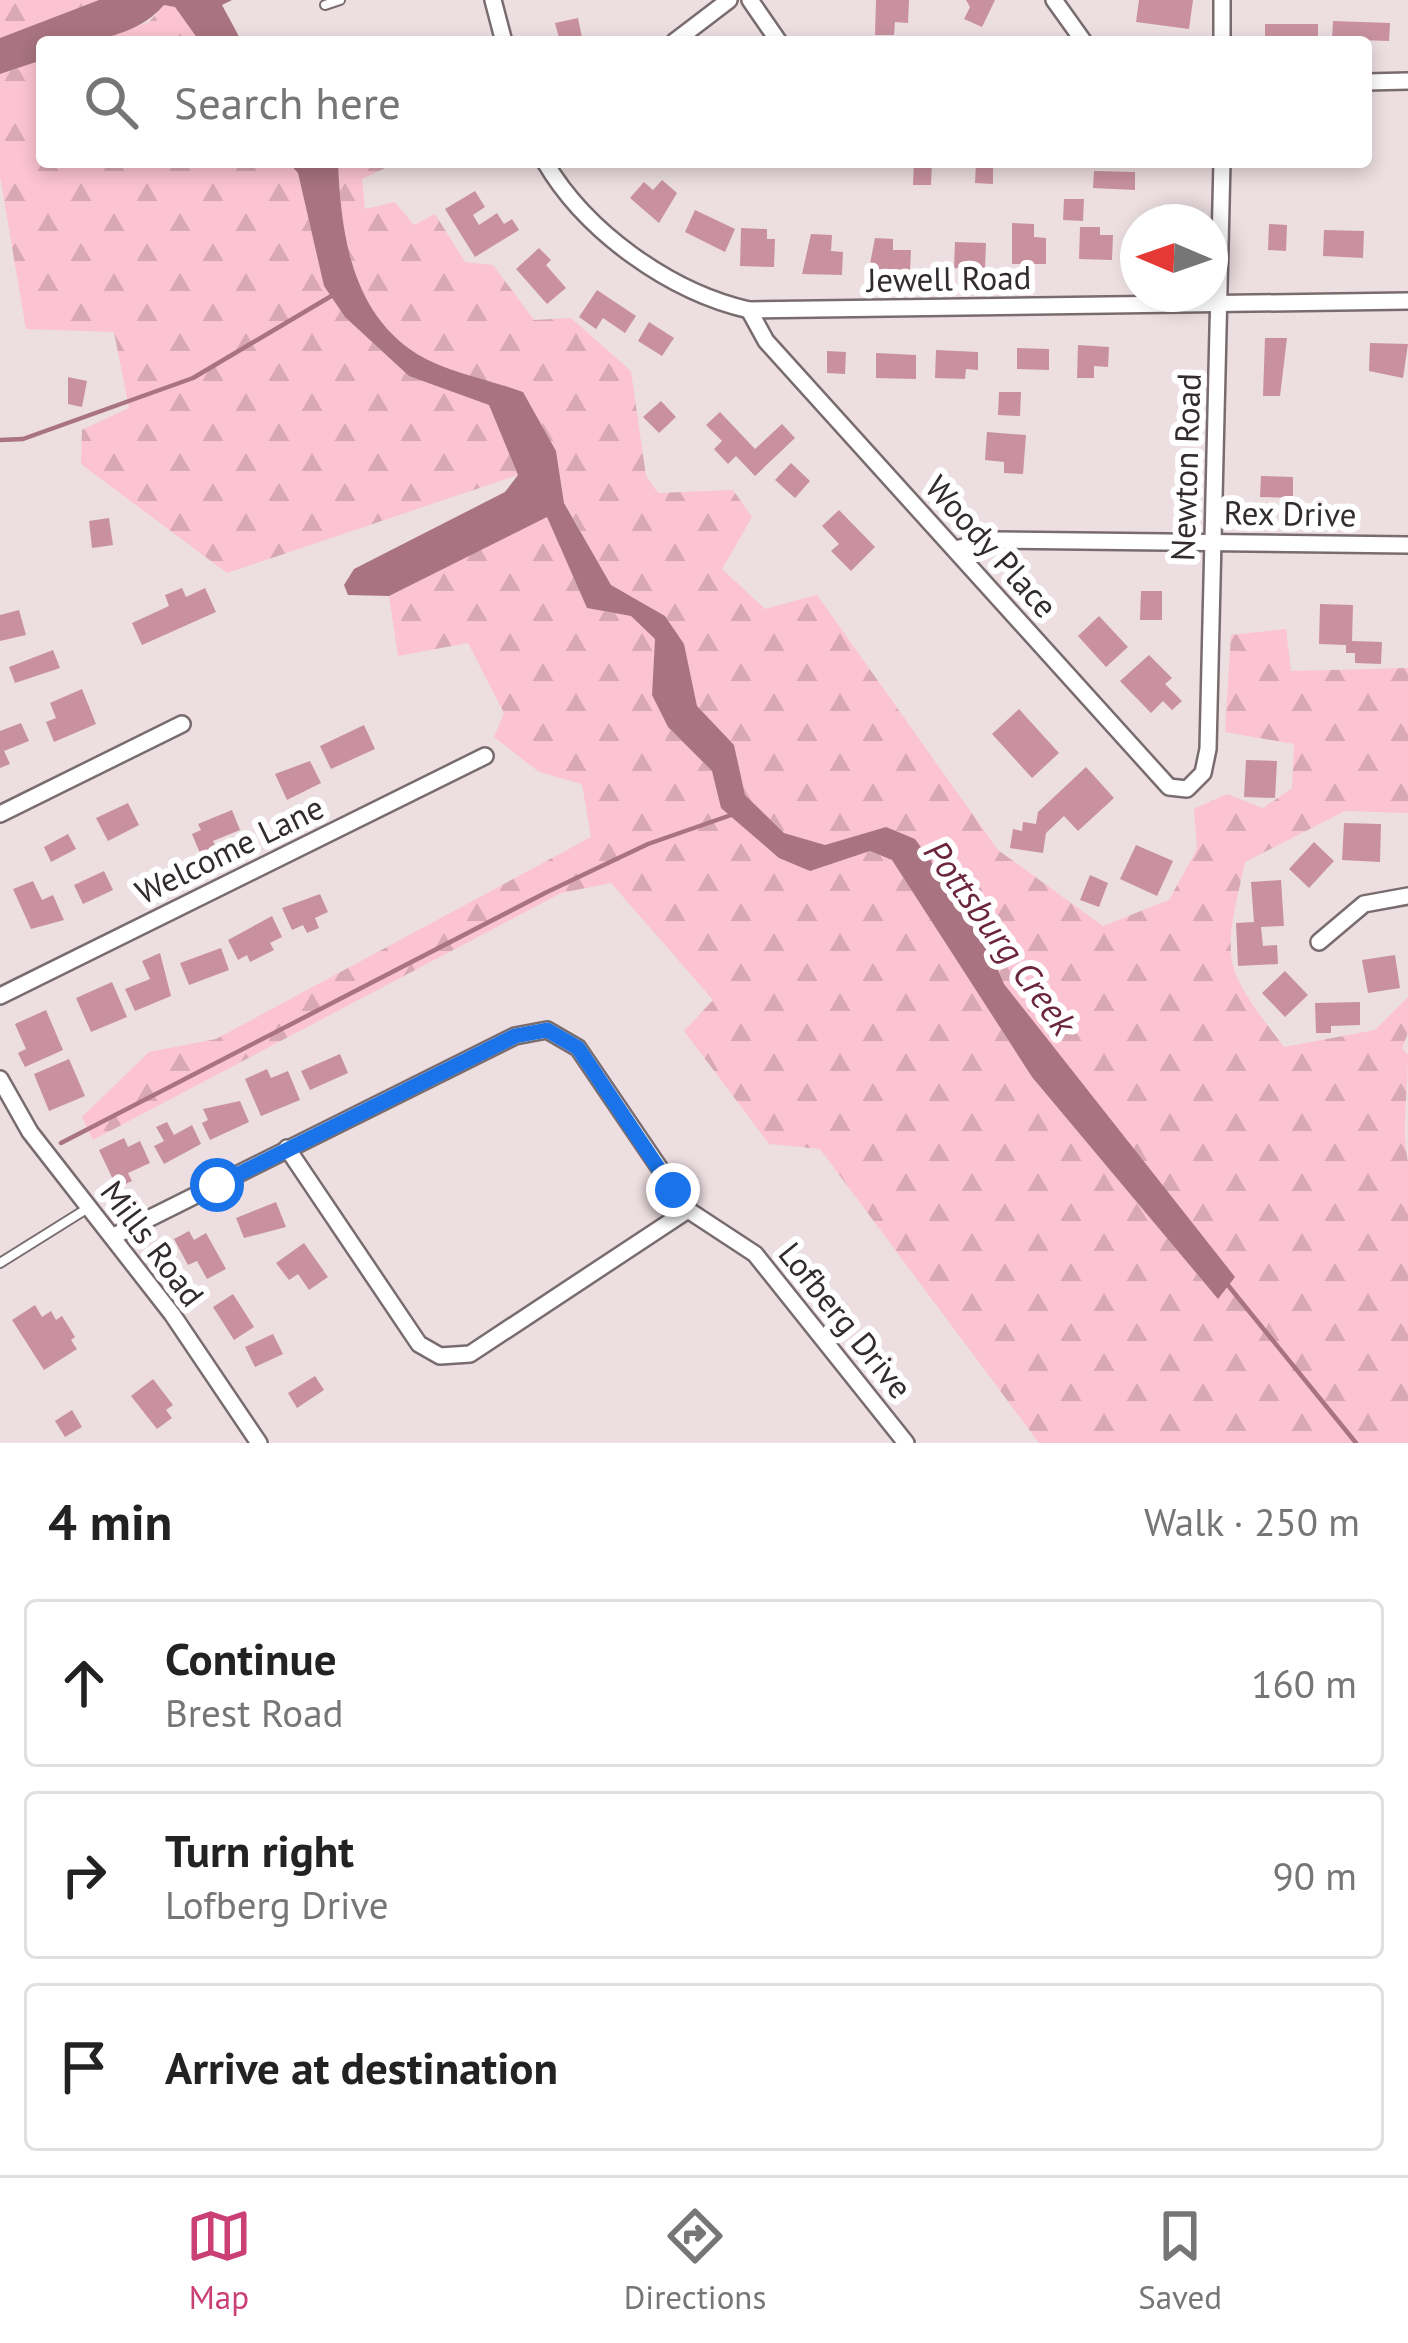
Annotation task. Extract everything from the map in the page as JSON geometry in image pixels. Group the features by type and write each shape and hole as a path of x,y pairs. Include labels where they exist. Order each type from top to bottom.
{"street":[{"path":"493,0 502,36"},
{"path":"682,36 729,0"},
{"path":"750,0 775,36"},
{"path":"1054,0 1080,36"},
{"path":"1222,0 1222,36"},
{"path":"1372,82 1408,81"},
{"name":"Jewell Road","path":"550,168 613,240 718,303 749,310 1120,304"},
{"name":"Newton Road","path":"1221,204 1222,168"},
{"name":"Jewell Road","path":"1228,302 1408,301"},
{"name":"Woody Place","path":"749,310 766,340 1169,787 1187,789 1203,773"},
{"name":"Newton Road","path":"1203,773 1208,748 1220,312"},
{"name":"Rex Drive","path":"956,549 994,540 1408,544"},
{"path":"0,814 182,724"},
{"name":"Welcome Lane","path":"0,996 485,756"},
{"path":"1319,942 1364,904 1408,896"},
{"name":"Lofberg Drive","path":"287,1148 515,1036 547,1030 578,1048 688,1210 755,1254 906,1443"},
{"name":"Mills Road","path":"0,1079 30,1132 114,1236 259,1443"},
{"path":"114,1236 287,1148 419,1344 440,1356 470,1354 688,1210"}],"lane":[{"path":"325,5 340,0"},
{"path":"0,1263 89,1207"}],"green space":[{"path":"0,0 99,0 0,38"},
{"path":"164,5 175,7 196,36 110,36 149,22"},
{"path":"36,62 36,168 293,168 324,286 345,317 409,376 489,405 518,475 227,573 81,464 82,430 129,408 114,332 26,329 0,176 0,74"},
{"path":"338,168 385,168 362,179 365,209 395,202 414,225 435,214 465,262 493,265 534,320 571,318 631,371 646,476 658,493 733,490 752,517 722,569 765,609 817,595 998,850 1103,926 1169,900 1197,849 1194,809 1227,794 1263,808 1292,788 1294,744 1225,732 1231,635 1286,629 1291,671 1408,668 1408,813 1345,811 1245,862 1231,944 1238,979 1284,1047 1375,1030 1408,997 1408,1033 1402,1048 1408,1055 1408,1443 1039,1443 820,1149 769,1144 684,1031 713,1000 611,883 561,893 93,1140 82,1117 149,1052 216,1039 591,837 582,784 539,772 494,737 504,713 468,643 398,656 389,596 547,516 587,608 631,616 655,639 652,695 668,727 712,771 722,808 809,871 870,851 892,860 1032,1077 1218,1299 1004,984 982,932 886,827 825,845 784,833 745,795 734,745 697,706 684,644 665,616 611,585 564,502 556,451 523,392 429,361 395,337 364,293 342,216"}],"shaded area":[{"path":"99,0 232,0 222,5 239,36 196,36 175,7 164,5 138,26 108,36 36,36 36,62 0,74 0,38"},
{"path":"293,168 338,168 342,216 354,269 377,316 395,337 441,366 523,392 556,451 564,503 611,585 665,616 684,644 697,706 734,745 745,795 784,833 825,845 886,827 915,839 982,932 1004,984 1235,1277 1218,1299 1032,1077 892,860 870,851 810,871 779,858 721,808 712,771 668,727 652,695 655,639 631,616 587,608 547,517 389,596 348,595 344,585 354,569 505,492 518,475 489,405 409,376 345,317 324,286"}],"building":[{"path":"876,0 909,0 908,23 895,22 894,35 875,35"},
{"path":"966,0 995,0 982,27 964,19 970,7"},
{"path":"1139,0 1193,0 1189,29 1136,22"},
{"path":"578,18 582,36 558,36 555,23"},
{"path":"1333,21 1390,23 1389,41 1332,36"},
{"path":"1265,24 1318,24 1318,36 1265,36"},
{"path":"914,168 932,168 931,185 913,185"},
{"path":"976,168 993,168 993,184 975,183"},
{"path":"1094,171 1135,172 1135,190 1093,188"},
{"path":"662,180 677,193 659,223 630,198 644,182 653,190"},
{"path":"475,191 485,207 473,215 479,225 497,213 504,224 512,219 519,230 475,257 445,209"},
{"path":"1064,199 1084,199 1083,221 1063,220"},
{"path":"695,210 735,229 725,252 685,232"},
{"path":"1012,223 1034,224 1034,237 1046,238 1046,264 1012,264"},
{"path":"1269,224 1287,225 1286,251 1268,250"},
{"path":"1080,227 1100,227 1100,235 1113,235 1112,260 1079,259"},
{"path":"741,228 767,229 767,239 775,239 774,267 740,266"},
{"path":"1324,230 1364,231 1363,258 1323,256"},
{"path":"811,234 832,235 831,251 843,252 842,275 802,274"},
{"path":"875,238 893,239 893,250 911,250 910,270 869,269"},
{"path":"955,242 986,243 985,269 954,268"},
{"path":"539,248 551,260 546,265 566,288 547,304 516,269"},
{"path":"597,290 636,316 625,333 603,318 596,329 579,317"},
{"path":"649,322 674,338 662,356 638,341"},
{"path":"1265,338 1287,338 1280,396 1263,396"},
{"path":"1370,343 1408,344 1403,378 1369,371"},
{"path":"1078,345 1109,347 1108,367 1094,366 1094,378 1077,378"},
{"path":"1017,348 1049,349 1049,370 1017,369"},
{"path":"936,350 978,352 978,370 966,369 965,379 935,378"},
{"path":"827,351 846,352 845,374 827,373"},
{"path":"876,353 916,355 916,379 876,378"},
{"path":"68,377 87,381 82,407 68,404"},
{"path":"999,392 1021,392 1020,416 998,415"},
{"path":"661,401 676,417 659,433 643,417"},
{"path":"720,412 755,449 782,424 795,438 755,476 736,456 728,464 714,449 722,441 706,425"},
{"path":"987,432 1026,435 1023,474 1004,473 1004,462 985,460"},
{"path":"791,463 810,481 795,498 775,480"},
{"path":"1261,476 1293,477 1293,498 1260,497"},
{"path":"839,510 875,547 851,571 831,551 839,544 822,526"},
{"path":"109,518 113,545 92,548 89,521"},
{"path":"182,588 186,597 205,588 216,612 142,645 132,623 169,606 165,595"},
{"path":"1141,591 1162,591 1162,620 1140,620"},
{"path":"1320,604 1353,605 1352,641 1382,642 1381,664 1355,663 1355,653 1346,653 1346,645 1319,644"},
{"path":"19,610 26,635 0,641 0,615"},
{"path":"1099,616 1128,647 1106,667 1078,636"},
{"path":"53,650 60,668 15,683 9,667"},
{"path":"1149,655 1172,678 1165,684 1182,701 1172,710 1163,701 1151,713 1120,681"},
{"path":"82,689 96,724 54,742 46,722 56,718 50,703"},
{"path":"1019,709 1059,753 1032,778 992,734"},
{"path":"21,723 29,741 4,751 10,764 0,768 0,731"},
{"path":"364,725 375,749 331,769 320,746"},
{"path":"1246,760 1277,761 1275,798 1244,797"},
{"path":"310,761 321,783 287,800 275,774"},
{"path":"1086,767 1114,798 1078,831 1064,816 1046,833 1043,853 1010,848 1013,829 1022,831 1023,822 1036,824 1038,812"},
{"path":"128,803 139,825 108,841 96,818"},
{"path":"232,810 240,830 213,841 218,851 202,858 192,834 201,830 198,824"},
{"path":"1344,823 1381,824 1380,862 1342,860"},
{"path":"68,834 76,849 51,862 44,847"},
{"path":"1314,842 1334,861 1309,888 1289,869"},
{"path":"1136,845 1173,861 1157,896 1120,879"},
{"path":"104,871 113,890 83,904 74,885"},
{"path":"1090,875 1108,883 1099,907 1080,900"},
{"path":"1281,880 1284,926 1261,927 1263,946 1277,945 1278,964 1238,966 1236,923 1254,922 1251,882"},
{"path":"33,881 42,900 53,895 64,920 31,929 13,889"},
{"path":"320,894 328,912 315,918 319,928 307,933 303,925 292,930 282,908"},
{"path":"272,916 282,937 270,943 274,950 250,962 247,955 238,960 228,940"},
{"path":"221,948 229,970 189,985 180,963"},
{"path":"160,953 171,996 135,1011 125,989 150,979 142,961"},
{"path":"1395,955 1400,988 1368,993 1362,960"},
{"path":"1285,971 1308,995 1285,1017 1262,993"},
{"path":"112,982 127,1017 91,1032 76,998"},
{"path":"1360,1002 1360,1025 1331,1026 1331,1033 1316,1033 1315,1003"},
{"path":"46,1010 63,1050 25,1067 18,1053 26,1049 15,1024"},
{"path":"340,1054 348,1073 310,1090 301,1071"},
{"path":"69,1059 85,1096 49,1111 34,1074"},
{"path":"267,1069 271,1078 288,1071 300,1100 261,1116 245,1079"},
{"path":"240,1101 249,1122 210,1140 202,1123 208,1120 203,1109"},
{"path":"167,1122 174,1135 192,1125 201,1144 164,1164 154,1146 164,1141 156,1127"},
{"path":"124,1138 128,1147 140,1141 150,1163 128,1173 132,1181 117,1188 99,1150"},
{"path":"276,1202 286,1227 244,1238 236,1218"},
{"path":"189,1231 194,1240 206,1233 226,1269 207,1279 197,1261 188,1265 174,1239"},
{"path":"304,1243 328,1277 309,1290 298,1274 289,1280 276,1263"},
{"path":"233,1294 254,1327 234,1340 213,1307"},
{"path":"35,1305 42,1317 51,1311 56,1320 62,1316 77,1349 44,1370 12,1320"},
{"path":"273,1334 283,1354 255,1367 245,1347"},
{"path":"315,1376 324,1390 297,1408 288,1393"},
{"path":"153,1379 173,1405 166,1410 172,1418 157,1429 131,1396"},
{"path":"72,1410 82,1427 65,1437 55,1421"}],"waterway":[{"path":"0,440 23,439 193,378 333,295"},
{"path":"61,1143 547,892 648,844 734,814"},
{"name":"Pottsburg Creek","path":"1227,1284 1356,1443"}],"route":[{"path":"217,1185 515,1036 547,1030 563,1035 578,1048 673,1190"}]}
